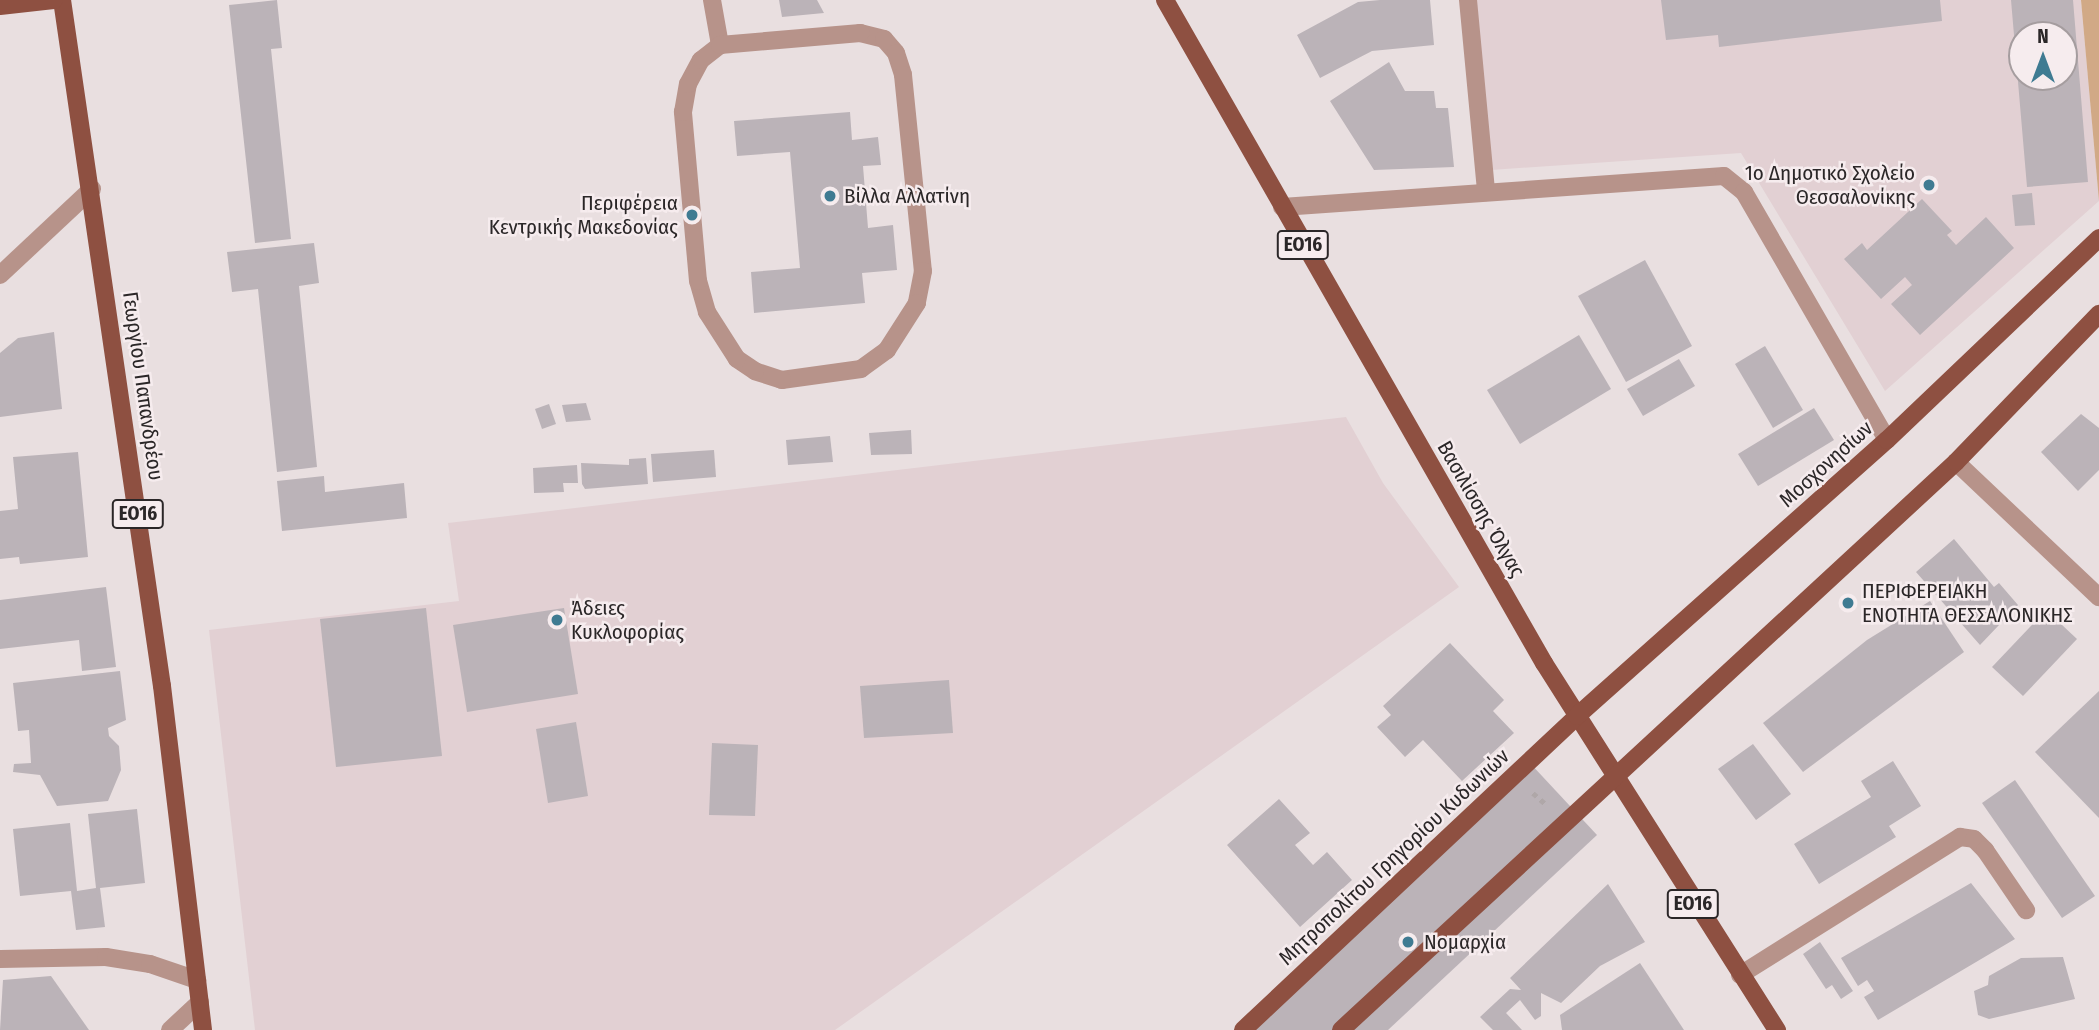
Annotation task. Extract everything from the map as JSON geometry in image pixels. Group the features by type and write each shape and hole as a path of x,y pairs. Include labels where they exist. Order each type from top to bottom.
{"main road":[{"path":"0,6 54,0"},
{"name":"Γεωργίου Παπανδρέου","path":"62,0 92,189 162,686 203,1030"},
{"name":"Βασιλίσσης Όλγας","path":"1165,0 1282,208 1577,716 1777,1030"},
{"name":"Μοσχονησίων","path":"1577,716 1887,440 2099,238"},
{"path":"1341,1030 1955,462 2099,314"},
{"name":"Μητροπολίτου Γρηγορίου Κυδωνιών","path":"1242,1030 1577,716"}],"street":[{"path":"712,0 720,45"},
{"path":"1468,0 1486,192"},
{"path":"860,33 884,39 896,53 903,75 923,271 918,303 906,324 887,350 861,369 782,380 755,371 721,340 707,312 698,281 683,112 694,72 701,60 720,45 860,33"},
{"path":"1282,208 1711,175 1736,182 1887,440"},
{"path":"0,275 92,189"},
{"path":"1955,462 2099,597"},
{"path":"1740,975 1960,837 1974,839 1985,850 2026,910"},
{"path":"0,959 106,957 150,964 197,980"},
{"path":"170,1030 200,1002"}],"path":[{"path":"1513,777 1566,820"}],"shaded area":[{"name":"1ο Δημοτικό Σχολείο Θεσσαλονίκης","path":"1475,0 2081,0 2099,201 1885,391 1741,153 1491,170"},
{"path":"2081,0 2099,0 2099,201"},
{"path":"1346,417 1383,483 1459,587 835,1030 255,1030 209,630 459,601 448,523"}],"building":[{"path":"277,0 282,48 271,49 291,239 255,243 229,5"},
{"path":"779,0 817,0 824,13 782,17"},
{"path":"1430,0 1434,45 1372,51 1320,78 1297,35 1358,2"},
{"path":"1661,0 1940,0 1942,21 1719,47 1718,35 1666,40"},
{"path":"2011,0 2073,0 2075,21 2013,21"},
{"path":"2078,61 2088,182 2027,187 2019,91 2078,91"},
{"path":"1389,62 1405,91 1434,91 1436,108 1448,108 1454,167 1374,170 1330,101"},
{"name":"Βίλλα Αλλατίνη","path":"850,112 852,140 878,137 881,165 863,166 868,228 893,225 897,270 862,273 865,303 754,313 751,272 800,268 790,152 737,156 734,121"},
{"path":"2032,193 2035,225 2015,226 2012,195"},
{"path":"1922,199 1952,231 1947,235 1956,245 1986,217 2014,248 1920,335 1891,304 1912,285 1905,277 1881,299 1844,259 1862,243 1867,250"},
{"path":"314,243 319,283 299,286 317,467 277,472 258,289 232,292 227,252"},
{"path":"1645,260 1692,346 1626,382 1578,296"},
{"path":"54,332 62,409 0,417 0,353 18,338"},
{"path":"1579,335 1611,389 1520,444 1487,390"},
{"path":"1765,346 1803,410 1773,428 1735,364"},
{"path":"1679,359 1695,386 1643,416 1627,389"},
{"path":"586,403 591,420 566,422 562,405"},
{"path":"549,404 556,424 542,429 535,409"},
{"path":"1814,408 1834,440 1758,486 1738,454"},
{"path":"2081,414 2099,428 2099,470 2078,491 2041,452"},
{"path":"911,430 912,454 871,455 869,433"},
{"path":"830,436 833,462 788,465 786,440"},
{"path":"714,450 716,477 653,482 651,454"},
{"path":"78,452 88,557 20,564 19,557 0,559 0,511 18,509 13,457"},
{"path":"646,458 648,484 585,489 582,484 581,463 629,465 629,459"},
{"path":"577,465 578,483 563,483 564,492 534,493 533,468"},
{"path":"324,476 325,492 404,483 407,518 282,531 277,481"},
{"path":"1954,539 1994,587 1999,583 2018,605 1980,645 1916,572"},
{"path":"106,587 116,667 82,671 79,640 0,649 0,600"},
{"path":"1930,601 1964,652 1803,772 1763,723 1867,640"},
{"path":"426,608 442,756 336,767 320,619"},
{"path":"564,608 578,694 467,712 453,625"},
{"path":"2046,610 2077,639 2023,696 1992,667"},
{"path":"1450,643 1504,700 1493,711 1514,733 1462,781 1423,740 1405,757 1377,727 1391,715 1383,706"},
{"path":"120,671 126,720 108,728 109,736 119,746 121,770 108,801 57,806 40,775 13,772 14,764 31,763 29,730 18,731 13,683"},
{"path":"949,680 953,733 864,738 860,686"},
{"path":"2099,691 2099,818 2035,752"},
{"path":"576,722 588,796 548,803 536,729"},
{"path":"712,743 758,745 755,816 709,815"},
{"path":"1753,744 1791,794 1756,820 1718,769"},
{"path":"1893,761 1921,806 1889,826 1896,837 1819,884 1794,844 1871,797 1861,781"},
{"path":"1529,762 1597,835 1388,1030 1241,1030"},
{"path":"2015,780 2095,896 2062,918 1982,803"},
{"path":"1279,799 1310,833 1295,845 1313,865 1327,852 1352,880 1300,927 1227,845"},
{"path":"137,809 145,883 100,888 105,927 76,930 71,891 20,896 13,829 70,823 77,891 96,888 88,814"},
{"path":"1971,883 2015,939 1878,1020 1864,997 1874,991 1867,980 1858,986 1841,958"},
{"path":"1608,884 1645,942 1600,966 1561,1003 1541,993 1541,1016 1535,1020 1520,1000 1506,1013 1522,1030 1493,1030 1480,1017 1510,989 1521,990 1510,978"},
{"path":"1820,942 1853,991 1841,999 1832,985 1826,989 1803,954"},
{"path":"2063,957 2075,999 1989,1019 1978,1015 1974,991 1988,985 1989,976 2021,958"},
{"path":"1640,963 1684,1030 1562,1030 1560,1015"},
{"path":"51,976 89,1030 0,1030 3,980"}],"place":[{"name":"1ο Δημοτικό Σχολείο Θεσσαλονίκης","path":"1929,185"},
{"name":"Βίλλα Αλλατίνη","path":"830,196"},
{"name":"Περιφέρεια Κεντρικής Μακεδονίας","path":"692,215"},
{"name":"ΠΕΡΙΦΕΡΕΙΑΚΗ ΕΝΟΤΗΤΑ ΘΕΣΣΑΛΟΝΙΚΗΣ","path":"1848,603"},
{"name":"Άδειες Κυκλοφορίας","path":"557,620"},
{"name":"Νομαρχία","path":"1408,942"}]}
